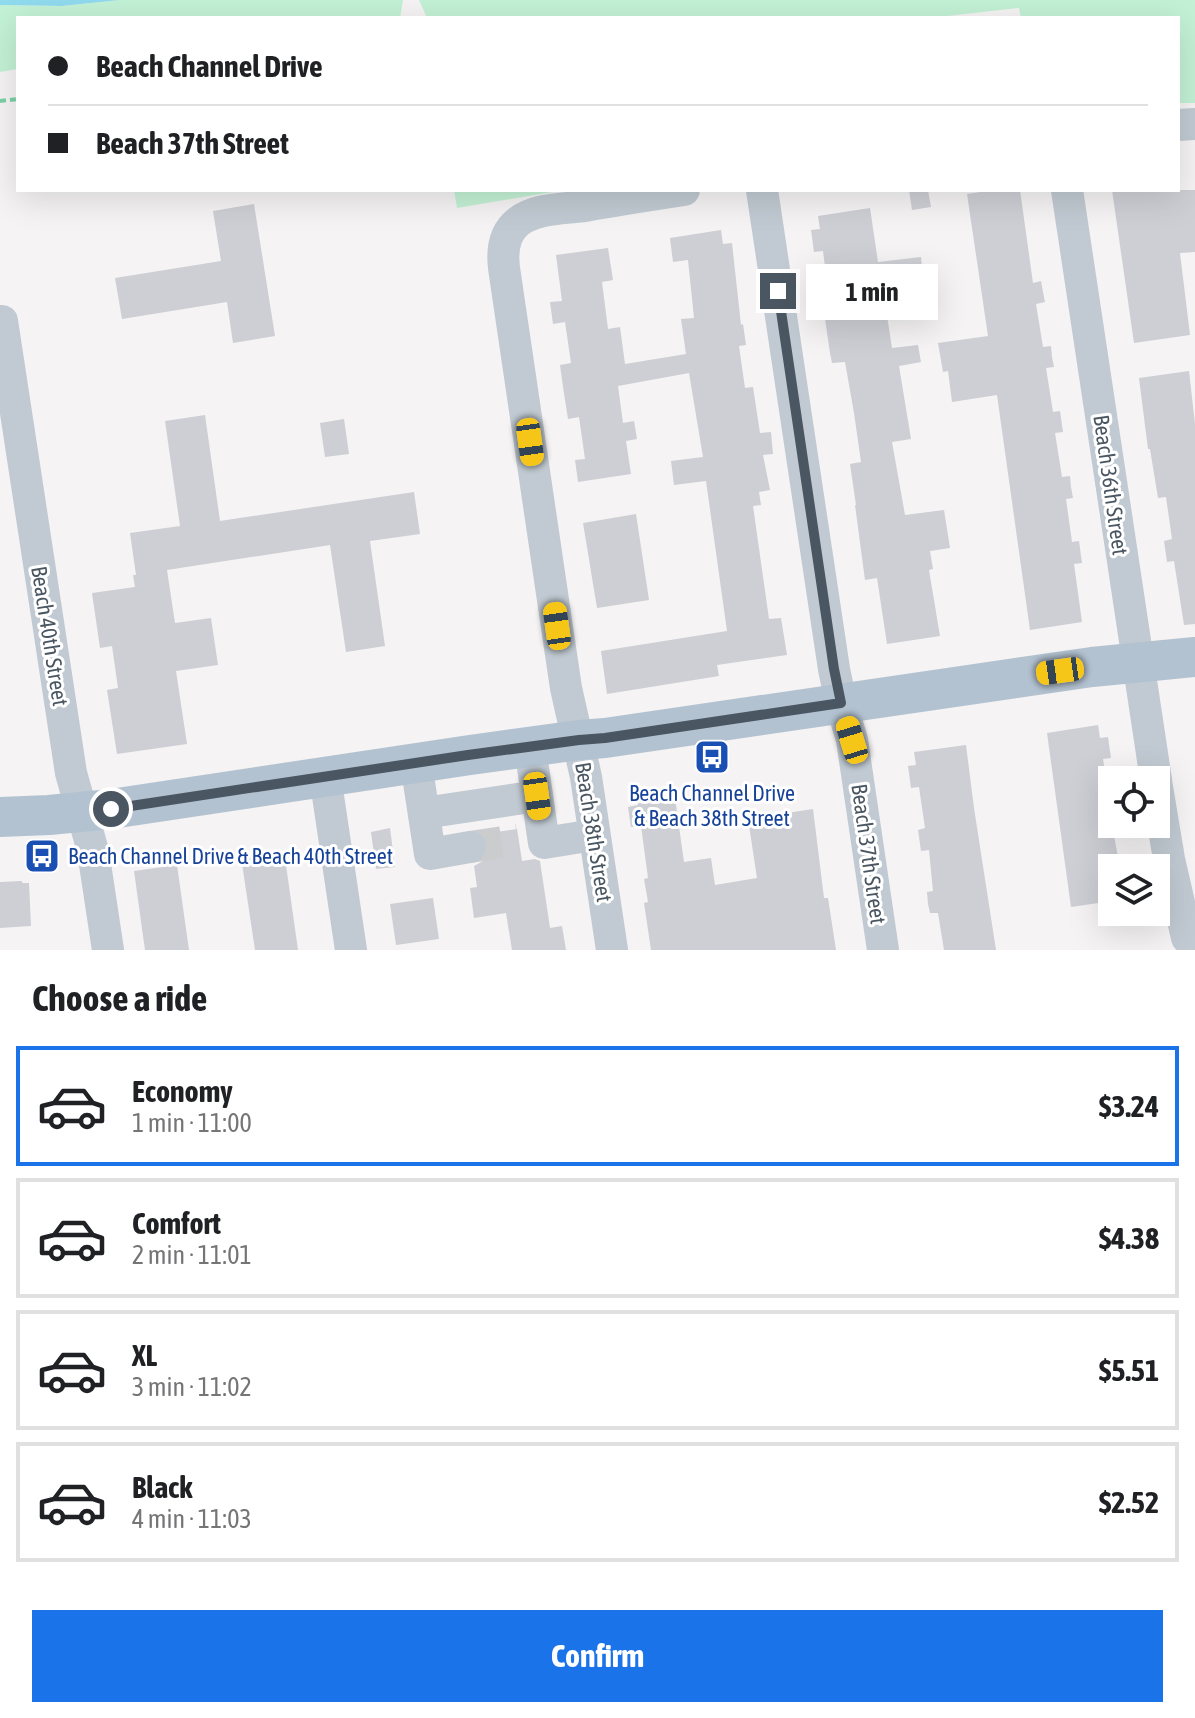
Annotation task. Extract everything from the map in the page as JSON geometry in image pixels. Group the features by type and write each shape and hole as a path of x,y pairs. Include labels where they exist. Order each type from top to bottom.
{"main road":[{"path":"0,817 82,812 1137,661 1195,657"}],"street":[{"name":"Beach 38th Street","path":"612,950 579,740 566,688 503,249 513,226 519,220 538,213 671,192"},
{"name":"Beach 37th Street","path":"762,192 831,653 852,740 883,950"},
{"name":"Beach 36th Street","path":"1067,192 1154,766"},
{"name":"Beach 40th Street","path":"2,321 71,773 93,851 108,950"},
{"path":"530,747 537,796 531,838 544,843 594,835"},
{"path":"470,755 478,805"},
{"path":"416,763 430,854 470,847"},
{"path":"325,776 351,950"},
{"path":"424,813 537,796"},
{"name":"Beach 36th Street","path":"1166,838 1187,938"}],"green space":[{"path":"120,0 403,0 400,16 16,16 16,69 0,72 0,5 62,6"},
{"path":"419,0 1195,0 1195,103 1180,103 1180,16 1021,16 1019,8 948,16 426,16"},
{"path":"454,192 552,192 457,208"}],"water":[{"path":"0,0 120,0 62,6 0,5"}],"building":[{"path":"1195,190 1195,252 1180,253 1190,335 1134,343 1112,192"},
{"path":"909,192 928,192 931,207 912,210"},
{"path":"1020,192 1033,283 1041,281 1045,302 1036,304 1043,347 1051,346 1054,367 1046,368 1053,412 1060,411 1063,432 1055,433 1062,477 1070,476 1073,498 1066,499 1072,542 1079,541 1082,563 1074,564 1082,622 1030,630 997,395 952,402 948,371 943,372 938,343 988,336 967,194"},
{"path":"254,204 275,336 233,343 227,302 122,319 115,278 221,261 213,211"},
{"path":"870,208 878,262 921,257 923,278 882,283 892,348 918,345 921,362 899,366 911,439 892,442 905,515 944,510 950,548 930,551 933,569 929,570 940,636 887,644 877,578 865,580 850,464 861,462 854,413 845,362 832,363 821,291 828,290 823,251 814,252 811,230 820,229 818,216"},
{"path":"721,230 723,244 732,243 746,345 739,346 745,388 753,387 760,433 771,432 773,454 763,455 770,490 759,492 761,505 753,506 769,619 781,618 787,655 717,665 719,676 607,694 601,651 727,631 706,481 674,485 671,461 703,457 689,373 618,386 623,423 634,421 637,439 626,441 631,474 578,482 575,460 585,459 579,417 568,419 563,387 560,365 571,363 565,322 553,324 550,302 562,301 556,255 608,248 613,280 602,282 608,329 620,327 625,364 686,354 681,319 694,318 688,260 673,262 670,238"},
{"path":"1189,371 1195,424 1195,624 1184,625 1174,561 1167,562 1164,541 1172,539 1166,497 1158,498 1139,378"},
{"path":"205,415 220,521 414,492 420,534 370,541 385,646 346,652 330,545 167,570 175,623 211,618 218,665 176,671 187,744 117,754 107,690 118,688 112,646 100,648 92,593 135,587 130,533 180,526 165,421"},
{"path":"344,419 349,454 325,457 320,423"},
{"path":"636,514 649,600 597,608 583,523"},
{"path":"1098,725 1100,738 1108,737 1111,758 1103,759 1104,766 1098,766 1098,838 1115,838 1117,854 1098,854 1098,903 1071,907 1047,733"},
{"path":"966,745 996,950 944,950 938,913 930,913 928,904 927,892 933,891 929,850 921,851 918,830 925,828 919,787 911,788 908,766 916,765 914,752"},
{"path":"675,798 684,862 711,858 715,885 757,878 748,819 813,809 824,898 828,898 836,950 651,950 644,903 648,902 644,879 648,878 641,826 631,827 628,807"},
{"path":"390,828 395,867 376,869 371,832"},
{"path":"517,829 522,861 540,861 550,928 562,926 566,950 512,950 506,913 474,918 470,888 477,887 474,866 483,861 488,853 484,834"},
{"path":"284,851 298,950 255,950 241,857"},
{"path":"177,865 189,950 145,950 134,871"},
{"path":"0,882 29,883 31,926 0,928"},
{"path":"433,898 439,939 396,945 390,904"}],"tunnel":[{"path":"470,847 518,840"}],"place":[{"name":"Beach Channel Drive & Beach 38th Street","path":"712,757"},
{"name":"Beach Channel Drive & Beach 40th Street","path":"42,856"}],"route":[{"path":"111,809 841,703 778,291"}]}
